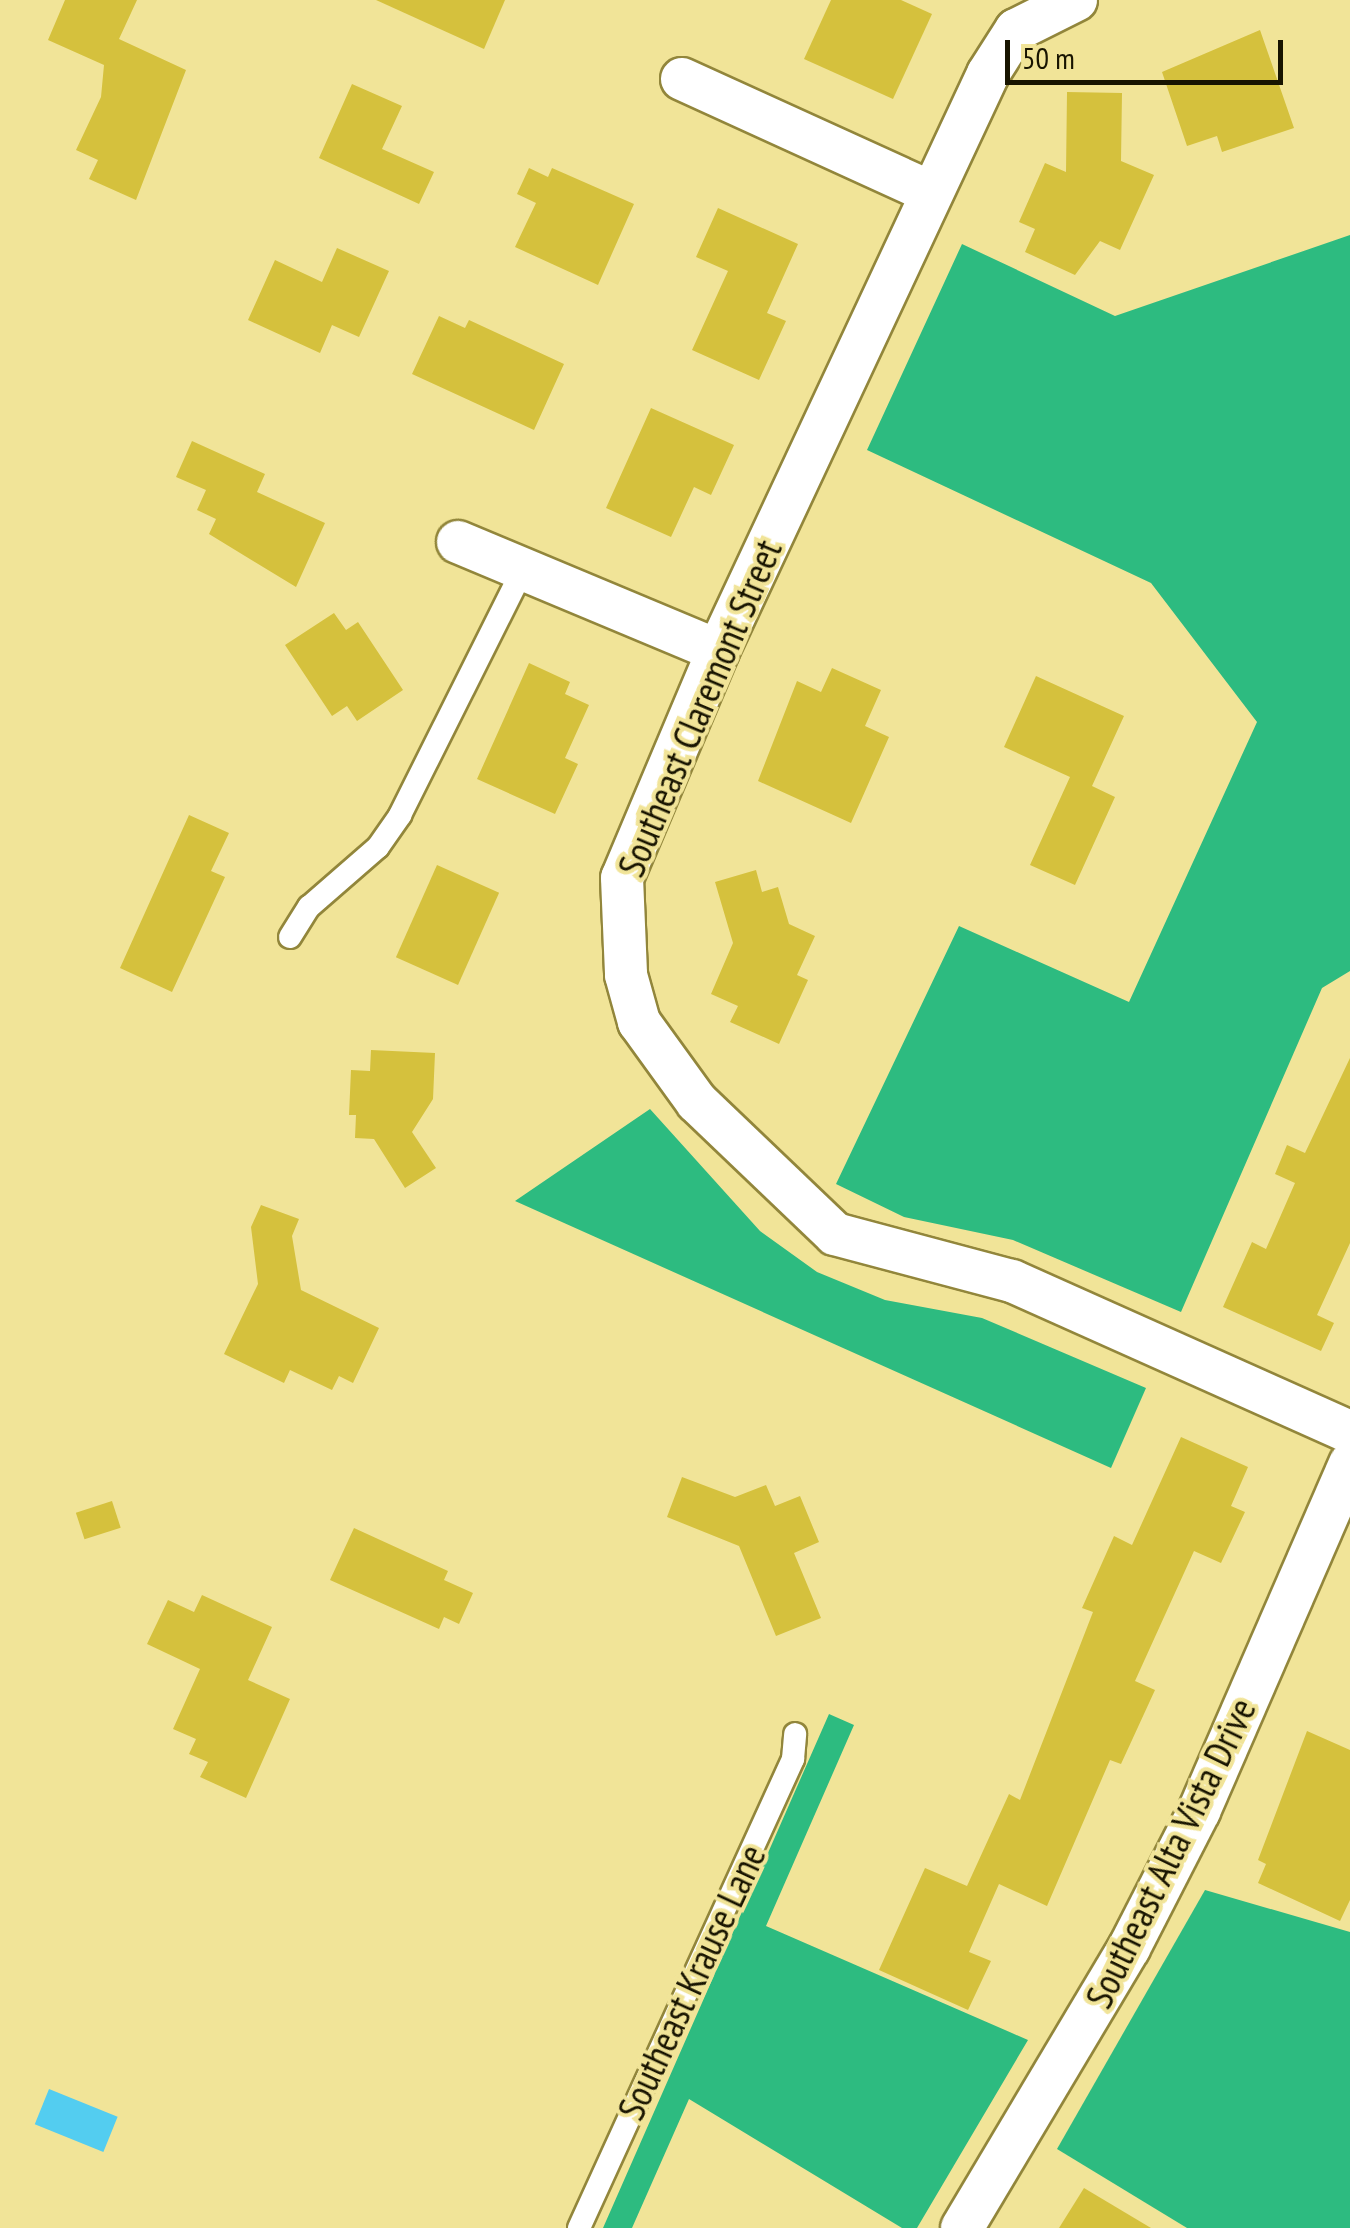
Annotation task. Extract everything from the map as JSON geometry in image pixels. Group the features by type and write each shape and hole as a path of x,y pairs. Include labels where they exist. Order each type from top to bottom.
{"street":[{"name":"Southeast Claremont Street","path":"1076,0 1016,30 930,192 718,651 622,878 626,975 640,1022 697,1102 836,1234 1012,1281 1350,1432"},
{"path":"682,80 930,192"},
{"path":"458,542 718,651"},
{"name":"Southeast Alta Vista Drive","path":"962,2228 1173,1862 1350,1463"}],"lane":[{"path":"290,937 309,906 378,847 400,814 523,569"},
{"name":"Southeast Krause Lane","path":"579,2228 793,1759 796,1734"}],"green space":[{"path":"1350,235 1350,971 1322,988 1181,1312 1013,1240 904,1217 836,1184 959,926 1129,1002 1257,722 1151,583 867,450 962,244 1115,316"},
{"path":"650,1109 760,1231 817,1272 885,1300 982,1318 1146,1388 1111,1468 515,1201"},
{"path":"829,1714 854,1725 766,1926 1028,2040 917,2228 902,2228 689,2099 632,2228 603,2228"},
{"path":"1205,1890 1350,1932 1350,2228 1187,2228 1057,2149"}],"water":[{"path":"49,2089 118,2117 103,2152 35,2124"}],"building":[{"path":"65,0 137,0 119,39 186,70 136,200 89,179 98,160 76,150 101,97 104,65 48,40"},
{"path":"376,0 505,0 484,49"},
{"path":"831,0 901,0 932,14 893,99 804,59"},
{"path":"1260,30 1294,128 1222,152 1217,136 1187,146 1162,72"},
{"path":"352,84 402,106 382,149 434,172 419,204 319,158"},
{"path":"1067,92 1122,93 1121,161 1154,175 1120,250 1100,241 1075,275 1025,252 1035,229 1019,222 1045,163 1066,172"},
{"path":"529,168 548,177 552,168 634,204 598,285 515,247 536,203 517,194"},
{"path":"718,208 798,244 767,313 786,321 759,380 692,350 728,271 696,257"},
{"path":"337,248 389,271 359,337 332,325 320,353 248,320 275,260 322,282"},
{"path":"439,316 465,328 469,320 564,364 534,430 412,374"},
{"path":"651,408 734,445 711,495 694,487 671,537 606,508"},
{"path":"192,441 265,474 257,492 325,523 296,587 209,534 216,519 197,510 206,490 176,477"},
{"path":"334,613 346,630 358,622 403,690 357,721 347,706 332,716 285,645"},
{"path":"529,663 570,682 565,694 589,705 565,758 578,764 555,814 477,779"},
{"path":"832,668 881,690 865,726 889,737 851,823 758,781 797,681 821,692"},
{"path":"1036,676 1124,716 1092,786 1115,797 1075,885 1030,865 1070,777 1004,747"},
{"path":"189,815 229,833 211,871 225,877 172,992 120,968"},
{"path":"437,865 499,893 458,985 396,957"},
{"path":"756,870 762,892 778,887 789,924 815,936 797,975 808,980 779,1044 730,1022 738,1006 711,994 733,943 715,882"},
{"path":"371,1050 435,1053 433,1099 412,1132 436,1168 405,1188 374,1139 355,1138 356,1115 349,1115 351,1070 370,1071"},
{"path":"1350,1058 1350,1243 1317,1315 1334,1323 1321,1351 1223,1307 1252,1242 1266,1249 1295,1183 1275,1174 1287,1145 1305,1153"},
{"path":"261,1205 299,1219 292,1236 301,1290 379,1328 353,1383 339,1376 332,1390 290,1370 284,1383 224,1354 258,1284 251,1227"},
{"path":"1181,1437 1248,1467 1231,1506 1245,1512 1221,1563 1194,1551 1135,1681 1155,1690 1121,1764 1110,1760 1047,1906 999,1884 969,1952 991,1961 968,2010 879,1970 925,1868 967,1886 1009,1794 1020,1800 1093,1612 1082,1608 1114,1536 1132,1545"},
{"path":"682,1477 735,1497 766,1485 775,1506 800,1496 819,1542 794,1553 821,1618 776,1636 739,1546 667,1517"},
{"path":"112,1501 121,1528 85,1539 76,1513"},
{"path":"354,1528 448,1571 444,1580 473,1593 459,1624 444,1617 439,1629 330,1580"},
{"path":"202,1595 272,1627 248,1680 290,1699 246,1798 200,1777 208,1762 189,1754 196,1739 173,1729 200,1669 147,1644 168,1600 194,1612"},
{"path":"1307,1731 1350,1750 1350,1900 1340,1921 1258,1883 1266,1864 1258,1860"},
{"path":"1084,2188 1151,2228 1059,2228"}]}
